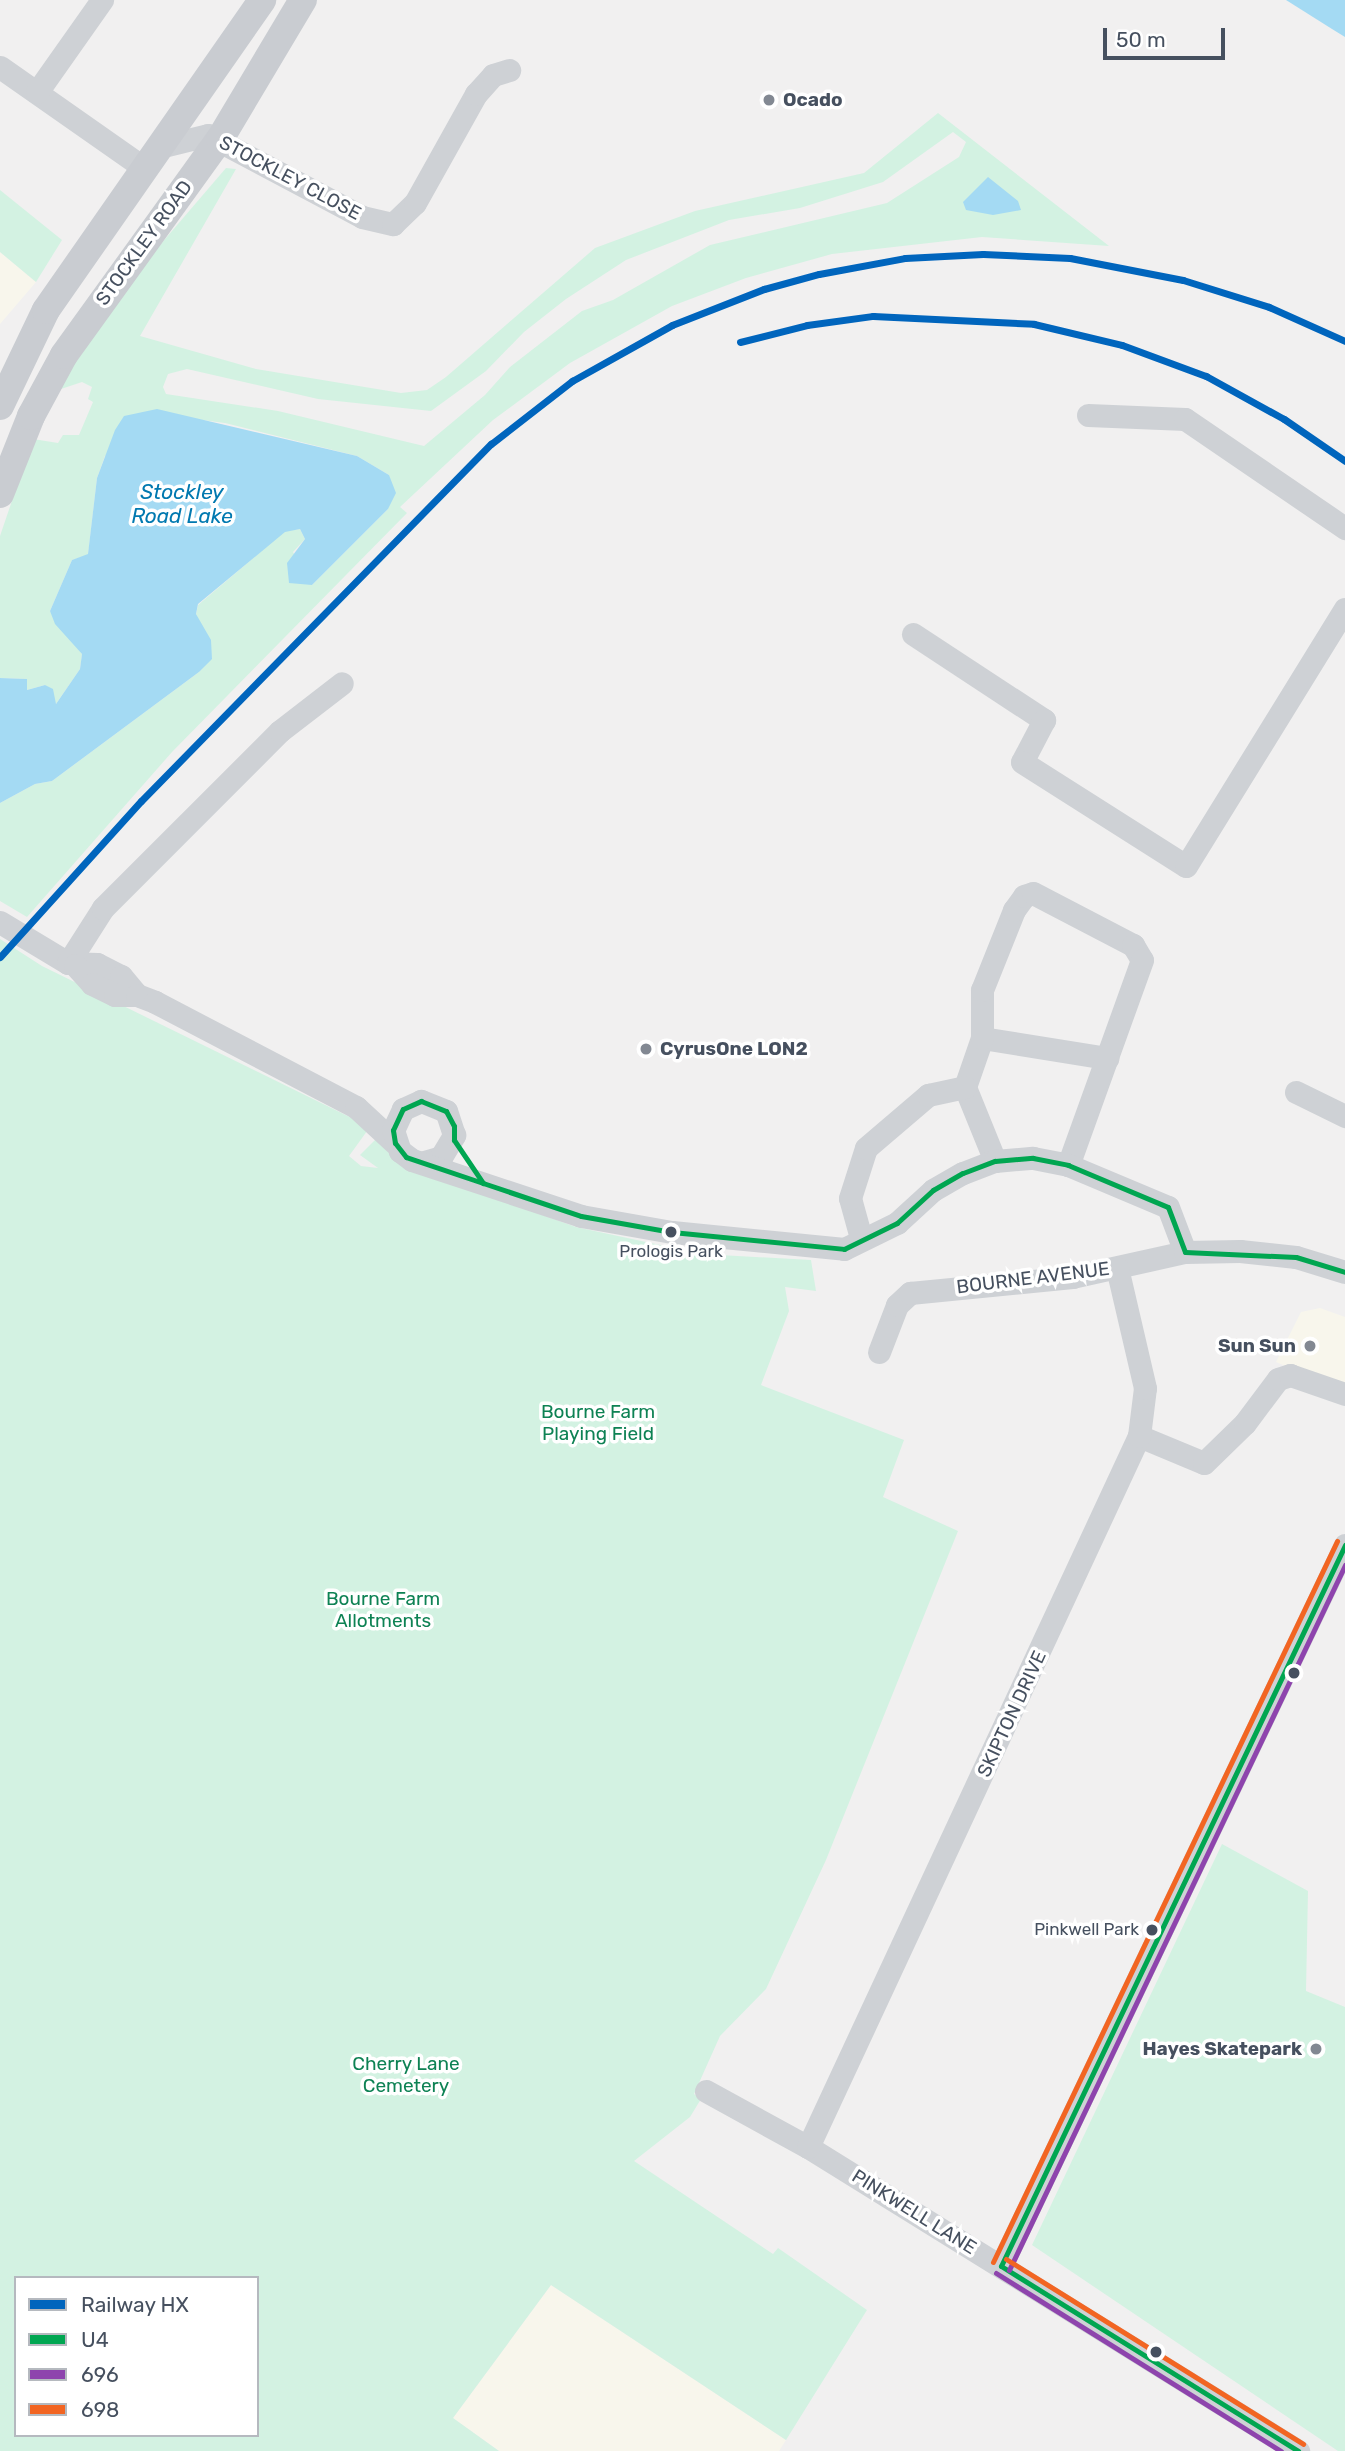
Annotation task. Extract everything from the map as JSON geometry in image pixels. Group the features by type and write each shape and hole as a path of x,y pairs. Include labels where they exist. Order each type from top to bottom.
{"main road":[{"path":"1,400 46,310 262,0"},
{"name":"STOCKLEY ROAD","path":"0,495 31,416 64,355 220,139 303,0"}],"street":[{"path":"37,92 102,0"},
{"path":"0,67 37,92 151,157"},
{"name":"STOCKLEY CLOSE","path":"151,157 202,134 220,139 362,217 393,224 415,203 476,94 493,75 509,70"},
{"path":"1088,415 1185,419 1345,528"},
{"path":"913,634 1044,720 1022,762 1186,866 1345,609"},
{"path":"72,964 103,908 281,731 342,683"},
{"path":"1002,1160 965,1087 982,1038 982,990 1014,910 1024,896 1033,893 1133,945 1142,960 1068,1165"},
{"path":"0,922 72,964 97,964 121,976 137,995 356,1107 397,1117"},
{"path":"982,1038 1107,1058"},
{"path":"861,1238 850,1198 866,1148 928,1096 965,1087"},
{"path":"1296,1093 1345,1116"},
{"path":"395,1143 397,1117 411,1104 439,1105 451,1117 453,1140 483,1182"},
{"path":"356,1107 395,1143 406,1157 581,1216 797,1247 844,1249 861,1238 897,1223 953,1178 1002,1160 1033,1158 1068,1165 1168,1207 1185,1252"},
{"path":"424,1162 441,1157 453,1140"},
{"name":"BOURNE AVENUE","path":"879,1352 897,1305 910,1293 1072,1277 1185,1252 1240,1251 1296,1257 1345,1272"},
{"name":"SKIPTON DRIVE","path":"808,2147 1139,1437 1145,1388 1117,1268"},
{"path":"1139,1437 1204,1462 1245,1423 1278,1378 1290,1376 1345,1394"},
{"path":"1001,2266 1344,1549"},
{"name":"PINKWELL LANE","path":"706,2091 808,2147 1298,2451"}],"shaded area":[{"path":"0,252 36,282 0,324"},
{"path":"1320,1308 1345,1317 1345,1391 1276,1362 1301,1312"},
{"path":"551,2285 786,2440 779,2451 499,2451 453,2418"}],"green space":[{"path":"938,113 1109,246 982,237 832,254 746,278 672,306 570,363 493,420 400,507 407,513 172,752 27,917 0,901 0,803 35,784 52,781 199,672 212,658 196,614 198,605 285,531 300,529 305,539 293,552 312,585 388,509 389,475 357,456 225,423 195,419 105,456 97,478 88,555 72,560 50,611 82,654 80,669 56,704 45,685 27,690 27,679 0,678 0,536 33,439 58,443 63,435 79,435 93,402 88,399 92,387 82,382 61,389 66,376 148,259 226,168 236,169 140,336 256,369 401,393 427,390 446,377 595,248 695,211 864,173","holes":["953,132 966,142 959,157 887,203 710,245 613,300 582,311 510,367 485,395 424,446 278,411 166,394 163,387 168,374 187,369 318,399 431,411 486,371 524,332 566,299 626,260 729,220 800,208 883,182"]},
{"path":"0,190 62,240 36,282 0,252"},
{"path":"0,939 42,966 370,1127 349,1156 361,1166 378,1168 360,1155 376,1139 400,1164 576,1227 702,1254 811,1260 816,1291 785,1287 789,1311 761,1385 904,1440 883,1497 958,1531 826,1860 766,1989 720,2036 694,2094 701,2099 690,2117 634,2161 773,2254 778,2248 867,2310 786,2440 551,2285 453,2418 499,2451 0,2451"},
{"name":"Pinkwell Park","path":"1222,1844 1308,1891 1306,1991 1345,2007 1345,2451 1338,2451 1032,2245"}],"water":[{"path":"1286,0 1345,0 1345,37 1332,29"},
{"path":"988,177 1018,201 1021,210 993,215 966,210 963,202"},
{"name":"Stockley Road Lake","path":"157,409 357,456 389,475 396,493 388,509 312,585 289,583 287,563 305,539 300,529 285,532 198,604 196,614 211,640 212,659 199,672 52,781 35,784 0,803 0,678 27,679 27,690 45,685 53,689 56,704 80,669 82,654 55,624 50,611 72,560 88,554 97,478 115,430 124,416"}],"rail line":[{"name":"HX","path":"0,957 141,801 491,444 572,381 672,325 764,289 819,274 905,258 983,254 1070,258 1183,280 1269,307 1345,341"},
{"name":"HX","path":"740,342 807,325 873,316 1034,324 1122,345 1206,376 1284,419 1345,461"}],"transit line":[{"name":"U4","path":"421,1101 446,1111 454,1126 454,1140 483,1183 406,1157 395,1143 393,1130 403,1109 421,1101"},
{"name":"U4","path":"483,1183 581,1216 672,1232 844,1249 897,1223 933,1190 963,1173 995,1161 1033,1158 1068,1165 1168,1207 1185,1252"},
{"name":"U4","path":"1185,1252 1296,1257 1345,1272"},
{"name":"698","path":"993,2262 1337,1541"},
{"name":"U4","path":"1001,2266 1345,1545"},
{"name":"696","path":"1009,2270 1345,1565"},
{"name":"698","path":"1006,2259 1303,2444"},
{"name":"U4","path":"1001,2266 1298,2451"},
{"name":"696","path":"996,2273 1281,2451"}],"place":[{"name":"Ocado","path":"769,100"},
{"name":"CyrusOne LON2","path":"646,1049"},
{"name":"Prologis Park","path":"671,1232"},
{"name":"Sun Sun","path":"1310,1346"},
{"name":"Pinkwell Park","path":"1152,1930"},
{"name":"Hayes Skatepark","path":"1316,2049"}],"park label":[{"name":"Bourne Farm Playing Field","path":"598,1423"},
{"name":"Bourne Farm Allotments","path":"383,1610"},
{"name":"Cherry Lane Cemetery","path":"406,2075"}]}
